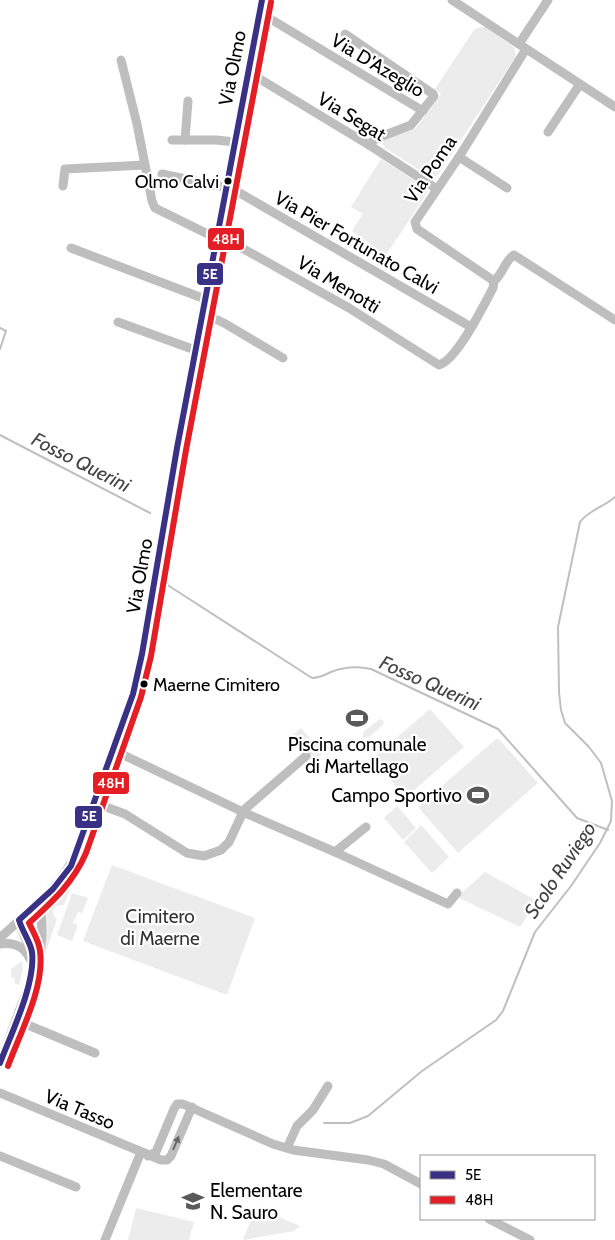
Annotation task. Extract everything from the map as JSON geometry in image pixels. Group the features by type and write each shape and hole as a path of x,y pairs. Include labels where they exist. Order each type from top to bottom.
{"street":[{"name":"Via Olmo","path":"0,938 44,899 71,866 95,803 138,677 195,350 262,0"},
{"path":"452,0 615,107"},
{"name":"Via Poma","path":"494,281 417,229 415,222 458,157 548,0"},
{"name":"Via D'Azeglio","path":"259,14 264,15 423,111 411,125 375,139 369,145"},
{"path":"345,34 432,92 434,96 423,111"},
{"path":"63,186 65,169 145,165 121,60"},
{"name":"Via Segat","path":"248,74 255,76 369,145 437,189"},
{"path":"548,132 580,84"},
{"name":"Via Olmo","path":"185,140 188,101"},
{"path":"172,140 235,142"},
{"path":"458,157 507,188"},
{"name":"Via Menotti","path":"145,165 152,201 159,212 217,237 226,239 279,268 349,308 436,364 442,365 450,359 471,327"},
{"path":"162,174 226,187"},
{"name":"Via Pier Fortunato Calvi","path":"226,187 471,327"},
{"path":"71,248 205,299"},
{"path":"471,327 493,288 494,281 499,277 511,256 516,255 615,320"},
{"path":"202,314 224,323 283,358"},
{"path":"118,322 195,350"},
{"path":"113,750 243,812 448,904 457,893"},
{"path":"95,803 125,814 182,850 199,856 216,853 225,847 232,837 243,812 306,756"},
{"path":"335,852 366,827"},
{"path":"0,1062 38,962 41,948 41,909 44,899"},
{"path":"20,919 27,922 32,928 41,948"},
{"path":"20,919 33,957 32,976"},
{"path":"0,944 20,946 26,951 32,965"},
{"path":"16,1020 95,1054"},
{"path":"290,1149 297,1126 313,1110 328,1086"},
{"name":"Via Tasso","path":"0,1093 161,1160 167,1160 171,1156 192,1107"},
{"path":"105,1240 144,1154 156,1152 174,1109 178,1104 192,1107 273,1144 290,1149 384,1164 420,1183"},
{"path":"0,1156 76,1187"},
{"path":"491,1220 530,1240"}],"green space":[{"path":"485,27 514,47 516,56 438,175 432,178 385,148 382,143 384,140 416,128 441,94 435,89 472,33 475,29"},
{"path":"381,159 426,188 427,193 386,255 352,231 363,214 351,207"},
{"path":"430,709 464,747 406,797 372,759"},
{"path":"380,719 384,722 383,725 369,737 363,737 363,732"},
{"path":"301,728 323,753 312,762 291,737"},
{"name":"Campo Sportivo","path":"496,739 499,739 538,783 458,853 418,807"},
{"path":"397,806 416,828 403,840 384,818"},
{"path":"421,825 449,857 432,873 404,842"},
{"path":"80,862 64,905 56,906 53,910 54,917 57,919 41,966 45,943 45,908 66,884"},
{"name":"Cimitero di Maerne","path":"112,865 255,918 227,995 83,941"},
{"path":"485,872 537,901 520,927 457,897"},
{"path":"72,893 88,898 82,913 78,912 73,923 78,925 72,941 57,935"},
{"path":"22,961 23,969 19,985 14,983 15,979 11,977 11,969"},
{"path":"256,1207 300,1226 294,1231 243,1240"},
{"path":"136,1208 194,1222 189,1240 128,1240"}],"waterway":[{"name":"Fosso Querini","path":"0,328 6,331 0,349"},
{"name":"Fosso Querini","path":"0,435 150,513"},
{"name":"Scolo Ruviego","path":"324,1123 350,1123 368,1116 422,1071 496,1020 503,1011 535,932 571,886 600,843 611,821 612,801 601,763 589,747 565,723 561,710 558,627 580,522 588,514 615,497"},
{"name":"Fosso Querini","path":"166,584 312,678 346,668 371,669 498,729 577,818 608,830"}],"transit line":[{"name":"5E","path":"0,1063 27,993 32,964 31,948 19,920 53,889 71,866 133,694 142,654 177,448 262,0"},
{"name":"48H","path":"8,1066 30,1010 39,980 41,965 39,947 29,923 62,891 81,864 141,697 151,656 186,450 271,2"}],"place":[{"name":"Olmo Calvi","path":"228,181"},
{"name":"Maerne Cimitero","path":"144,684"},
{"name":"Piscina comunale di Martellago","path":"357,718"},
{"name":"Campo Sportivo","path":"478,795"},
{"name":"Elementare N. Sauro","path":"193,1201"}]}
